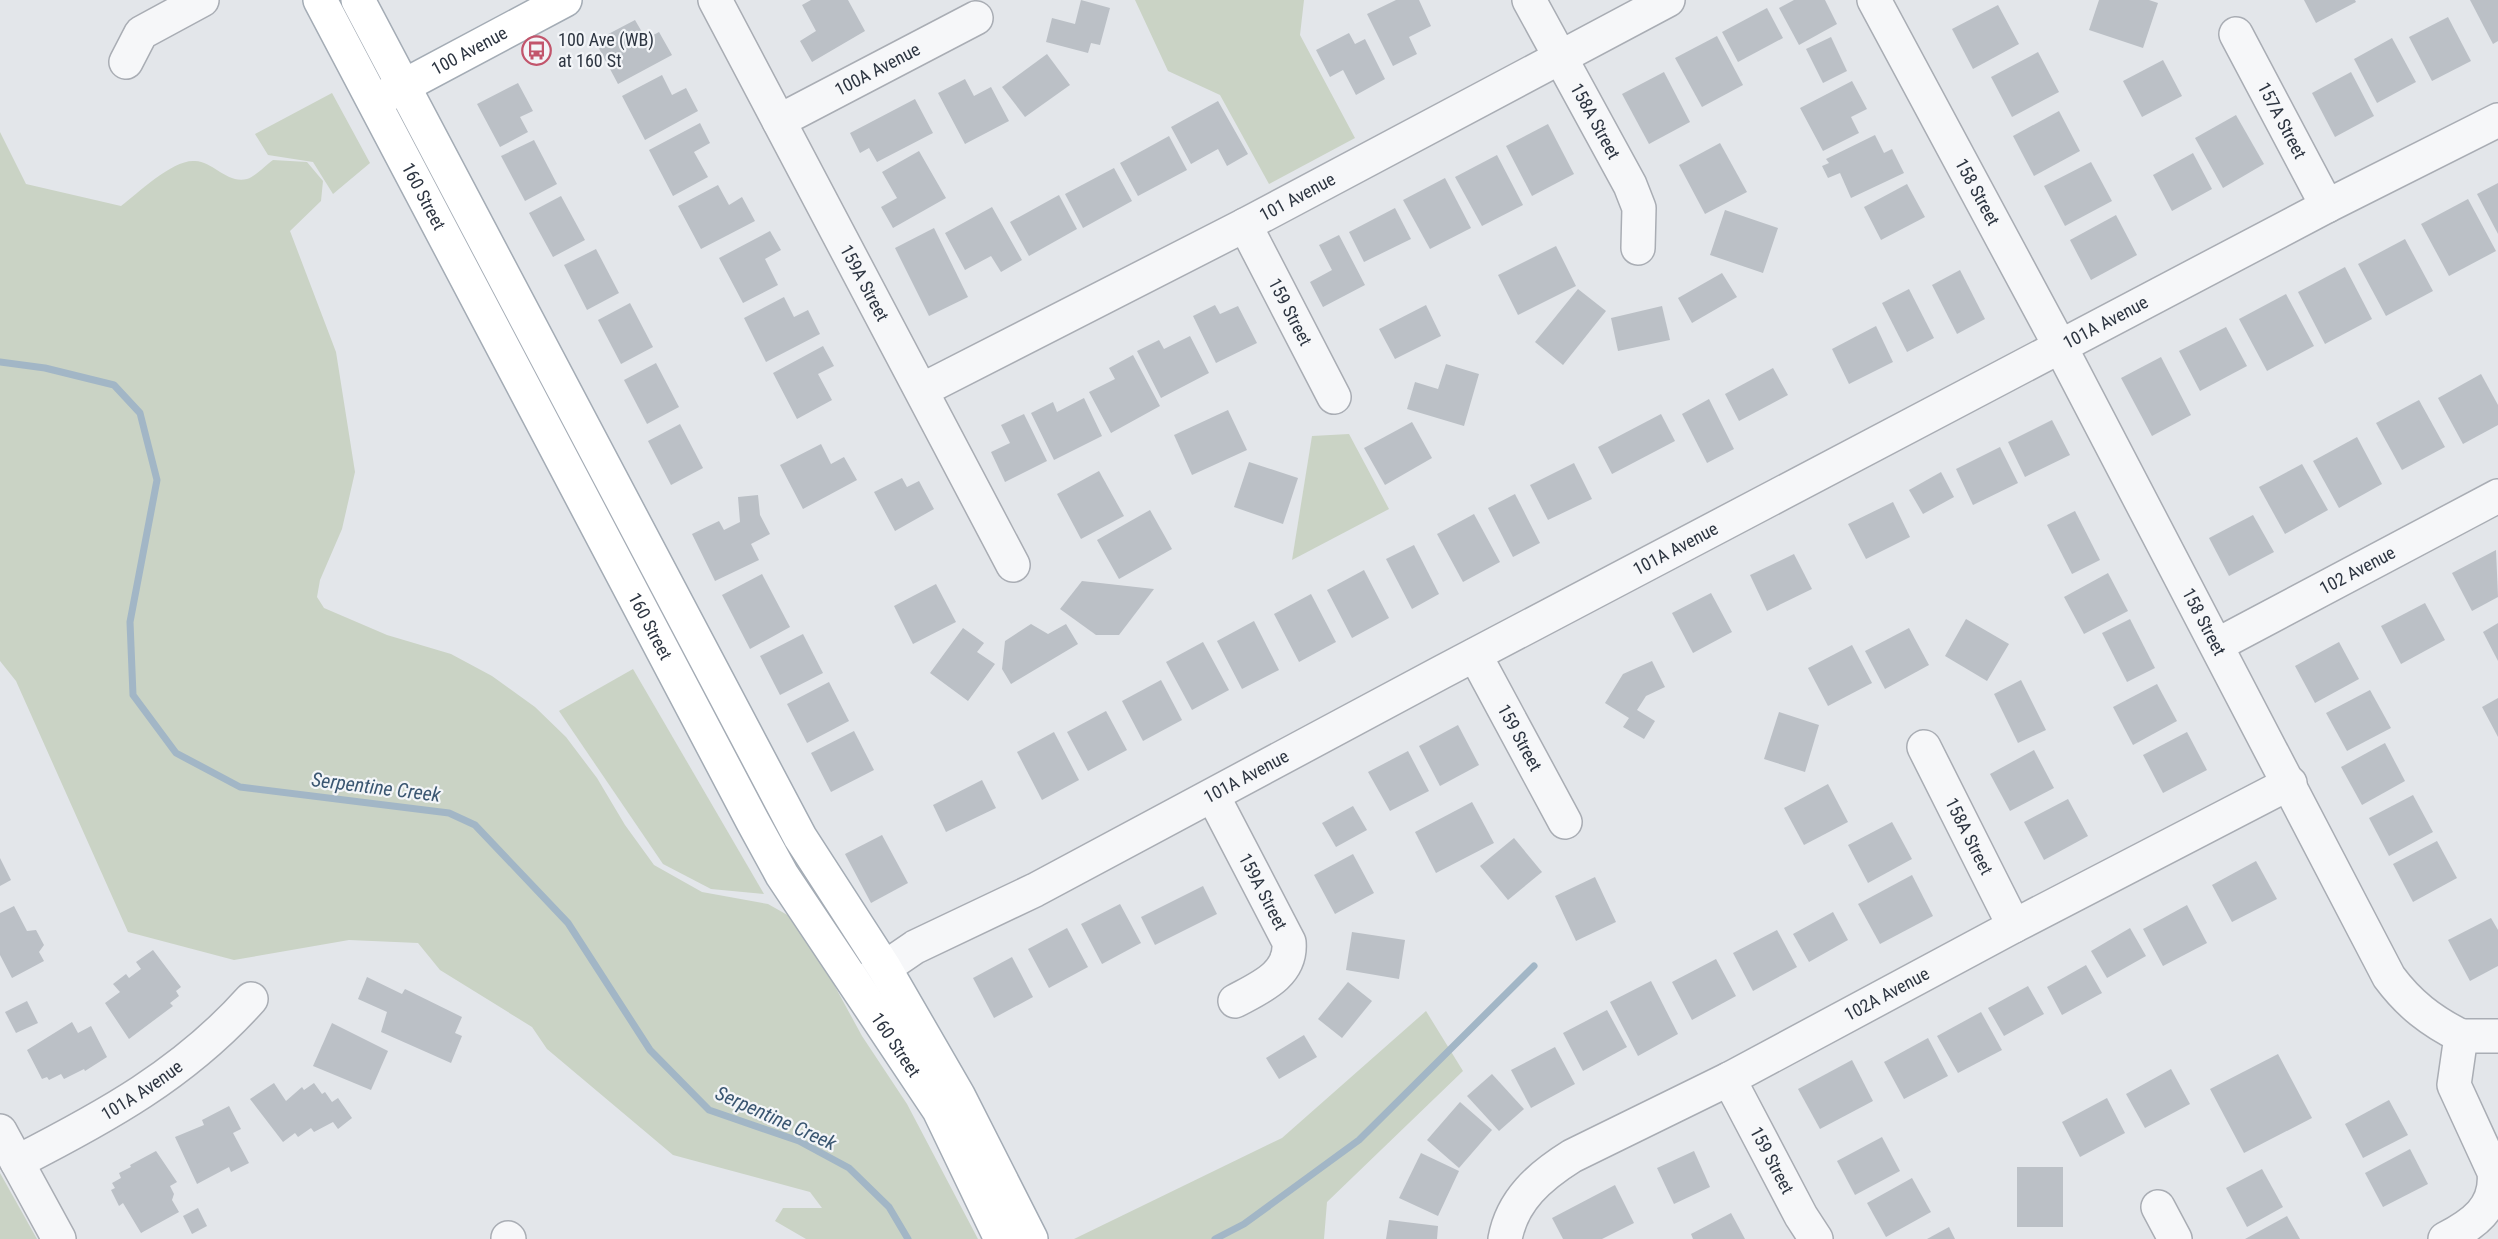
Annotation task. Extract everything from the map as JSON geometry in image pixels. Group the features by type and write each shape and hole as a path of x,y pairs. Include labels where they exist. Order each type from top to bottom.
{"main road":[{"name":"160 Street","path":"320,0 782,875 939,1110 1001,1239"},
{"name":"160 Street","path":"358,0 800,837 884,968 958,1095 1031,1239"},
{"name":"100 Avenue","path":"373,101 565,0"}],"street":[{"path":"126,62 141,33 202,0"},
{"name":"159A Street","path":"715,0 1013,565"},
{"name":"158A Street","path":"1529,0 1630,185 1639,208 1638,248"},
{"name":"101 Avenue","path":"922,390 1245,225 1668,0"},
{"name":"158 Street","path":"1874,0 2061,348 2290,783 2389,977 2415,1008 2435,1024 2461,1036"},
{"name":"100A Avenue","path":"779,121 976,18"},
{"name":"157A Street","path":"2236,34 2327,206"},
{"name":"101A Avenue","path":"857,987 915,947 1035,890 1475,655 2327,206 2498,120"},
{"name":"159 Street","path":"1245,225 1334,398"},
{"name":"102 Avenue","path":"2217,645 2498,496"},
{"name":"159 Street","path":"1475,655 1565,822"},
{"name":"158A Street","path":"1924,747 2014,926"},
{"name":"102A Avenue","path":"1505,1235 1516,1208 1530,1187 1549,1170 1572,1156 1729,1079 2014,926 2290,783"},
{"name":"159A Street","path":"1213,796 1289,942 1290,951 1276,976 1235,1001"},
{"name":"101A Avenue","path":"17,1162 107,1116 137,1096 222,1032 251,999"},
{"path":"2459,1232 2481,1219 2491,1206 2497,1180 2454,1086 2461,1036 2498,1036"},
{"name":"159 Street","path":"1729,1079 1801,1216 1816,1239"},
{"path":"0,1131 59,1239"},
{"path":"2158,1207 2175,1239"}],"green space":[{"path":"1135,0 1304,0 1300,35 1355,138 1269,184 1220,95 1168,71"},
{"path":"332,93 370,163 333,194 313,162 268,155 255,134"},
{"path":"0,132 26,184 121,206 166,171 186,162 202,162 227,176 240,180 250,178 273,160 307,162 323,181 321,201 290,231 336,352 355,472 342,529 320,580 317,597 324,608 387,635 451,654 492,676 535,707 566,737 597,778 625,825 654,865 702,892 768,904 791,917 814,948 862,1036 907,1104 978,1239 806,1239 775,1221 783,1208 822,1208 810,1192 673,1155 547,1049 532,1027 440,970 418,943 349,940 234,960 128,932 16,681 0,661"},
{"path":"1349,434 1389,509 1292,560 1312,436"},
{"path":"633,669 764,894 711,889 663,864 559,711"},
{"path":"1426,1011 1463,1071 1327,1202 1324,1239 1074,1239 1282,1138"},
{"path":"0,1173 37,1239 0,1239"}],"building":[{"path":"811,0 848,0 865,31 812,62 800,41 816,31 802,5"},
{"path":"1081,0 1110,8 1100,45 1091,43 1088,53 1046,42 1052,18 1075,24"},
{"path":"1396,0 1419,0 1431,26 1409,37 1417,54 1393,66 1367,14"},
{"path":"1794,0 1825,0 1837,24 1799,45 1779,8"},
{"path":"2099,0 2149,0 2158,3 2143,48 2089,30"},
{"path":"2304,0 2355,0 2356,2 2316,23"},
{"path":"2470,0 2498,0 2498,41 2493,44"},
{"path":"1998,5 2019,44 1973,69 1952,29"},
{"path":"1767,8 1783,38 1738,62 1722,32"},
{"path":"2448,17 2471,61 2432,81 2409,37"},
{"path":"635,20 646,39 659,32 672,55 618,84 595,41"},
{"path":"1349,33 1355,44 1365,39 1385,79 1356,95 1343,70 1330,77 1316,50"},
{"path":"1717,36 1743,85 1702,107 1675,58"},
{"path":"1831,37 1847,71 1823,83 1806,49"},
{"path":"2392,38 2416,82 2377,103 2354,59"},
{"path":"2038,52 2059,92 2012,117 1991,77"},
{"path":"1047,54 1070,85 1025,117 1002,87"},
{"path":"2163,60 2182,96 2142,117 2123,81"},
{"path":"1664,72 1690,122 1649,144 1622,94"},
{"path":"2351,72 2374,116 2335,137 2312,93"},
{"path":"662,75 672,95 686,88 698,111 645,140 622,96"},
{"path":"965,79 974,96 991,87 1009,121 965,144 938,93"},
{"path":"1852,81 1867,109 1851,117 1859,133 1823,151 1800,108"},
{"path":"518,83 533,111 520,117 528,132 500,147 477,104"},
{"path":"915,99 933,133 877,162 869,148 860,153 850,133"},
{"path":"1218,101 1248,154 1227,166 1218,149 1191,164 1171,127"},
{"path":"2059,111 2080,151 2034,176 2013,136"},
{"path":"2236,115 2264,164 2223,188 2195,138"},
{"path":"700,123 710,143 694,152 708,177 673,196 649,150"},
{"path":"1548,124 1574,174 1532,196 1506,146"},
{"path":"1875,135 1884,153 1892,149 1904,173 1851,198 1840,173 1828,178 1822,166 1829,163 1826,159"},
{"path":"1169,136 1187,170 1138,196 1120,163"},
{"path":"534,140 557,184 525,201 501,156"},
{"path":"1720,143 1747,192 1705,214 1679,165"},
{"path":"919,151 946,198 893,228 881,207 897,198 882,172"},
{"path":"2193,153 2212,189 2172,211 2153,175"},
{"path":"1497,155 1523,205 1482,226 1455,177"},
{"path":"2091,162 2112,201 2065,226 2044,186"},
{"path":"1114,168 1132,201 1083,228 1065,194"},
{"path":"1445,178 1471,228 1430,249 1403,200"},
{"path":"2498,183 2498,234 2477,194"},
{"path":"1907,184 1925,217 1881,240 1864,207"},
{"path":"718,185 729,205 742,197 755,221 701,249 678,206"},
{"path":"1059,195 1077,229 1029,256 1010,222"},
{"path":"561,196 585,240 553,257 529,213"},
{"path":"2468,199 2496,251 2449,276 2421,224"},
{"path":"992,207 1022,260 1001,272 991,256 965,270 945,233"},
{"path":"1395,208 1411,239 1364,262 1349,232"},
{"path":"1725,210 1778,228 1763,273 1710,255"},
{"path":"2116,215 2137,255 2091,280 2070,240"},
{"path":"934,228 968,297 929,316 895,248"},
{"path":"770,231 781,250 765,259 778,285 743,303 719,258"},
{"path":"1339,235 1365,285 1323,307 1310,282 1332,270 1319,245"},
{"path":"2405,239 2433,291 2386,316 2358,264"},
{"path":"1556,246 1576,286 1518,315 1498,275"},
{"path":"596,249 619,293 587,310 564,265"},
{"path":"2345,267 2372,319 2325,344 2298,292"},
{"path":"1960,270 1985,319 1957,334 1932,285"},
{"path":"1722,273 1737,297 1692,323 1678,298"},
{"path":"1578,289 1606,311 1563,365 1535,342"},
{"path":"1909,289 1934,338 1907,352 1882,303"},
{"path":"2286,294 2314,346 2267,371 2239,319"},
{"path":"784,297 794,317 808,310 820,334 766,362 744,318"},
{"path":"630,303 653,347 621,364 598,320"},
{"path":"1215,305 1220,314 1238,306 1257,343 1216,363 1193,316"},
{"path":"1426,305 1441,336 1395,359 1379,329"},
{"path":"1662,306 1670,340 1618,351 1611,318"},
{"path":"1876,326 1893,362 1849,384 1832,349"},
{"path":"2226,327 2247,366 2200,391 2179,351"},
{"path":"1190,336 1209,373 1161,398 1137,351 1159,340 1164,349"},
{"path":"823,346 834,366 818,374 832,400 797,419 773,373"},
{"path":"1133,355 1160,406 1111,433 1089,392 1115,379 1109,368"},
{"path":"2161,357 2191,415 2152,436 2121,378"},
{"path":"656,363 679,407 647,424 624,380"},
{"path":"1446,364 1479,374 1464,426 1407,409 1415,382 1438,389"},
{"path":"1773,368 1788,395 1739,421 1725,394"},
{"path":"2481,374 2498,405 2498,425 2463,444 2438,398"},
{"path":"1084,398 1102,436 1054,460 1031,413 1053,402 1057,412"},
{"path":"1709,399 1734,449 1707,463 1682,414"},
{"path":"2419,400 2445,447 2402,470 2376,423"},
{"path":"1228,410 1247,450 1192,475 1174,435"},
{"path":"1024,414 1047,461 1005,482 991,452 1010,443 1001,425"},
{"path":"1661,414 1675,441 1612,474 1598,447"},
{"path":"2052,420 2070,455 2025,477 2008,442"},
{"path":"1412,422 1432,458 1385,485 1364,448"},
{"path":"680,424 703,468 671,485 648,441"},
{"path":"2357,437 2382,484 2339,508 2313,461"},
{"path":"821,444 831,464 844,457 857,480 803,509 780,465"},
{"path":"2000,447 2018,483 1973,505 1956,469"},
{"path":"1249,462 1298,478 1283,524 1234,507"},
{"path":"1574,463 1592,499 1548,520 1530,485"},
{"path":"2302,464 2328,510 2285,534 2259,487"},
{"path":"1099,471 1124,516 1081,539 1057,494"},
{"path":"1941,472 1954,497 1923,514 1909,490"},
{"path":"902,478 907,487 919,481 934,509 895,531 874,492"},
{"path":"1515,494 1540,543 1513,557 1488,508"},
{"path":"758,495 760,515 770,534 751,544 759,560 715,581 692,534 719,521 724,530 740,522 738,497"},
{"path":"1893,502 1910,537 1866,559 1848,524"},
{"path":"1150,510 1172,549 1119,579 1097,540"},
{"path":"2075,511 2100,560 2072,574 2047,525"},
{"path":"1474,514 1500,562 1463,582 1437,534"},
{"path":"2253,515 2274,552 2229,576 2209,538"},
{"path":"1414,545 1439,594 1412,609 1386,559"},
{"path":"2496,550 2498,597 2472,611 2452,573"},
{"path":"1794,554 1812,589 1767,611 1750,575"},
{"path":"1364,570 1389,618 1352,638 1327,590"},
{"path":"2108,573 2128,611 2084,634 2064,597"},
{"path":"762,574 790,627 750,649 722,595"},
{"path":"1082,581 1154,589 1119,635 1096,635 1060,609"},
{"path":"936,584 956,622 913,644 894,606"},
{"path":"1711,593 1732,632 1693,653 1672,613"},
{"path":"1311,594 1336,642 1299,662 1274,614"},
{"path":"2425,603 2445,640 2401,664 2381,626"},
{"path":"1966,619 2009,644 1987,681 1945,656"},
{"path":"2130,619 2155,668 2127,682 2102,633"},
{"path":"1254,621 1279,670 1242,689 1217,641"},
{"path":"2498,623 2498,661 2483,632"},
{"path":"1031,624 1048,634 1066,624 1078,644 1011,684 1002,669 1005,641"},
{"path":"963,628 984,643 977,652 995,664 968,701 930,673"},
{"path":"1909,628 1929,665 1885,689 1865,651"},
{"path":"803,634 823,673 780,695 760,656"},
{"path":"1203,642 1229,690 1192,710 1166,662"},
{"path":"2339,642 2359,679 2315,703 2295,666"},
{"path":"1852,645 1872,683 1828,706 1808,668"},
{"path":"1652,661 1665,687 1646,696 1637,710 1655,721 1644,739 1623,727 1629,718 1605,703 1623,674"},
{"path":"1161,680 1182,720 1143,741 1122,701"},
{"path":"2021,680 2046,730 2018,743 1994,694"},
{"path":"829,682 849,721 807,743 787,704"},
{"path":"2157,684 2177,721 2133,745 2113,707"},
{"path":"2370,690 2391,728 2347,751 2326,713"},
{"path":"2498,698 2498,737 2482,707"},
{"path":"1106,711 1127,750 1088,771 1067,732"},
{"path":"1779,712 1819,725 1805,772 1764,759"},
{"path":"1458,725 1479,765 1440,786 1419,746"},
{"path":"854,731 874,770 831,792 811,753"},
{"path":"1054,732 1079,780 1042,800 1017,752"},
{"path":"2187,732 2207,770 2163,793 2143,755"},
{"path":"2385,743 2405,781 2362,805 2341,767"},
{"path":"2034,750 2054,788 2010,811 1990,774"},
{"path":"1408,751 1429,791 1390,811 1368,772"},
{"path":"982,780 996,808 946,832 933,805"},
{"path":"1828,784 1848,822 1804,845 1784,808"},
{"path":"2413,795 2433,832 2389,856 2369,818"},
{"path":"2068,799 2088,836 2044,860 2024,822"},
{"path":"1472,802 1494,843 1436,873 1415,832"},
{"path":"1353,806 1367,830 1336,847 1322,823"},
{"path":"1892,822 1912,859 1868,883 1848,845"},
{"path":"882,835 908,883 871,903 845,854"},
{"path":"1514,838 1542,872 1508,900 1480,866"},
{"path":"2437,841 2457,878 2413,902 2393,864"},
{"path":"1353,854 1374,893 1335,914 1314,875"},
{"path":"0,858 11,880 0,886"},
{"path":"2256,861 2277,899 2232,922 2212,885"},
{"path":"1912,875 1933,916 1880,944 1858,904"},
{"path":"1595,877 1616,922 1576,941 1555,896"},
{"path":"1203,886 1217,914 1155,945 1141,917"},
{"path":"1120,904 1141,943 1102,964 1081,924"},
{"path":"2187,905 2207,943 2163,966 2143,929"},
{"path":"14,906 27,931 36,930 44,945 39,952 44,961 12,978 0,955 0,913"},
{"path":"1833,912 1848,940 1809,962 1793,934"},
{"path":"2491,918 2498,930 2498,966 2470,981 2448,940"},
{"path":"1067,928 1088,967 1049,988 1028,949"},
{"path":"2130,928 2146,956 2107,978 2091,951"},
{"path":"1777,930 1797,967 1753,991 1733,953"},
{"path":"1352,932 1405,940 1399,979 1346,970"},
{"path":"153,950 181,987 176,991 179,996 170,1003 173,1006 129,1039 105,1003 120,992 113,984 126,974 129,978 141,969 136,962"},
{"path":"1012,957 1033,997 994,1018 973,978"},
{"path":"1716,959 1736,996 1692,1020 1672,982"},
{"path":"2086,965 2102,993 2062,1015 2047,987"},
{"path":"367,977 402,994 405,989 462,1017 455,1033 462,1036 451,1063 381,1032 387,1012 358,999"},
{"path":"1651,981 1678,1034 1638,1056 1610,1002"},
{"path":"1348,982 1372,1001 1342,1038 1318,1019"},
{"path":"2028,986 2044,1014 2004,1036 1988,1008"},
{"path":"27,1001 38,1023 16,1033 5,1012"},
{"path":"1607,1010 1627,1047 1583,1071 1563,1033"},
{"path":"1981,1012 2002,1050 1958,1073 1937,1036"},
{"path":"72,1022 78,1033 91,1026 107,1057 85,1071 84,1069 64,1079 61,1074 49,1080 47,1077 42,1079 27,1050"},
{"path":"332,1023 388,1051 371,1090 313,1066"},
{"path":"1304,1035 1317,1057 1279,1079 1266,1058"},
{"path":"1928,1038 1948,1076 1904,1099 1884,1062"},
{"path":"1555,1047 1575,1084 1531,1108 1511,1070"},
{"path":"2278,1054 2312,1118 2244,1153 2210,1089"},
{"path":"1852,1060 1873,1101 1820,1129 1798,1089"},
{"path":"2171,1069 2190,1104 2145,1128 2126,1094"},
{"path":"1492,1074 1524,1109 1499,1131 1467,1096"},
{"path":"274,1083 286,1101 302,1087 304,1090 314,1083 332,1102 338,1098 352,1118 338,1129 333,1122 314,1132 311,1128 298,1137 295,1133 283,1142 250,1099"},
{"path":"2107,1098 2125,1133 2080,1157 2062,1122"},
{"path":"2389,1100 2408,1135 2363,1158 2345,1124"},
{"path":"1460,1102 1492,1130 1459,1168 1427,1140"},
{"path":"229,1106 241,1129 233,1133 249,1163 231,1172 229,1167 197,1184 175,1137 204,1125 202,1120"},
{"path":"1882,1137 1900,1171 1855,1195 1837,1161"},
{"path":"2410,1149 2428,1184 2383,1207 2365,1173"},
{"path":"156,1151 177,1182 170,1186 174,1194 172,1200 179,1212 141,1233 123,1203 119,1206 111,1190 115,1188 112,1183 121,1178 119,1173 131,1167 130,1165"},
{"path":"1694,1151 1710,1187 1674,1204 1657,1168"},
{"path":"1421,1153 1459,1171 1438,1216 1399,1198"},
{"path":"2017,1167 2063,1167 2063,1227 2017,1227"},
{"path":"2262,1169 2283,1207 2247,1227 2226,1188"},
{"path":"1912,1178 1931,1212 1886,1237 1867,1203"},
{"path":"1615,1185 1634,1223 1602,1239 1563,1239 1552,1218"},
{"path":"198,1208 207,1226 192,1234 183,1216"},
{"path":"1731,1213 1745,1239 1693,1239 1691,1234"},
{"path":"2287,1216 2300,1239 2245,1239"},
{"path":"1389,1220 1438,1226 1437,1239 1386,1239"},
{"path":"1949,1227 1955,1239 1927,1239"}],"waterway":[{"name":"Serpentine Creek","path":"0,362 45,368 114,385 140,413 157,480 130,622 133,695 176,753 240,787 449,813 475,825 568,923 650,1050 709,1110 799,1141 849,1168 889,1207 908,1239"},
{"path":"1215,1239 1244,1224 1359,1140 1534,966"}],"place":[{"name":"100 Ave (WB) at 160 St","path":"537,50"}]}
